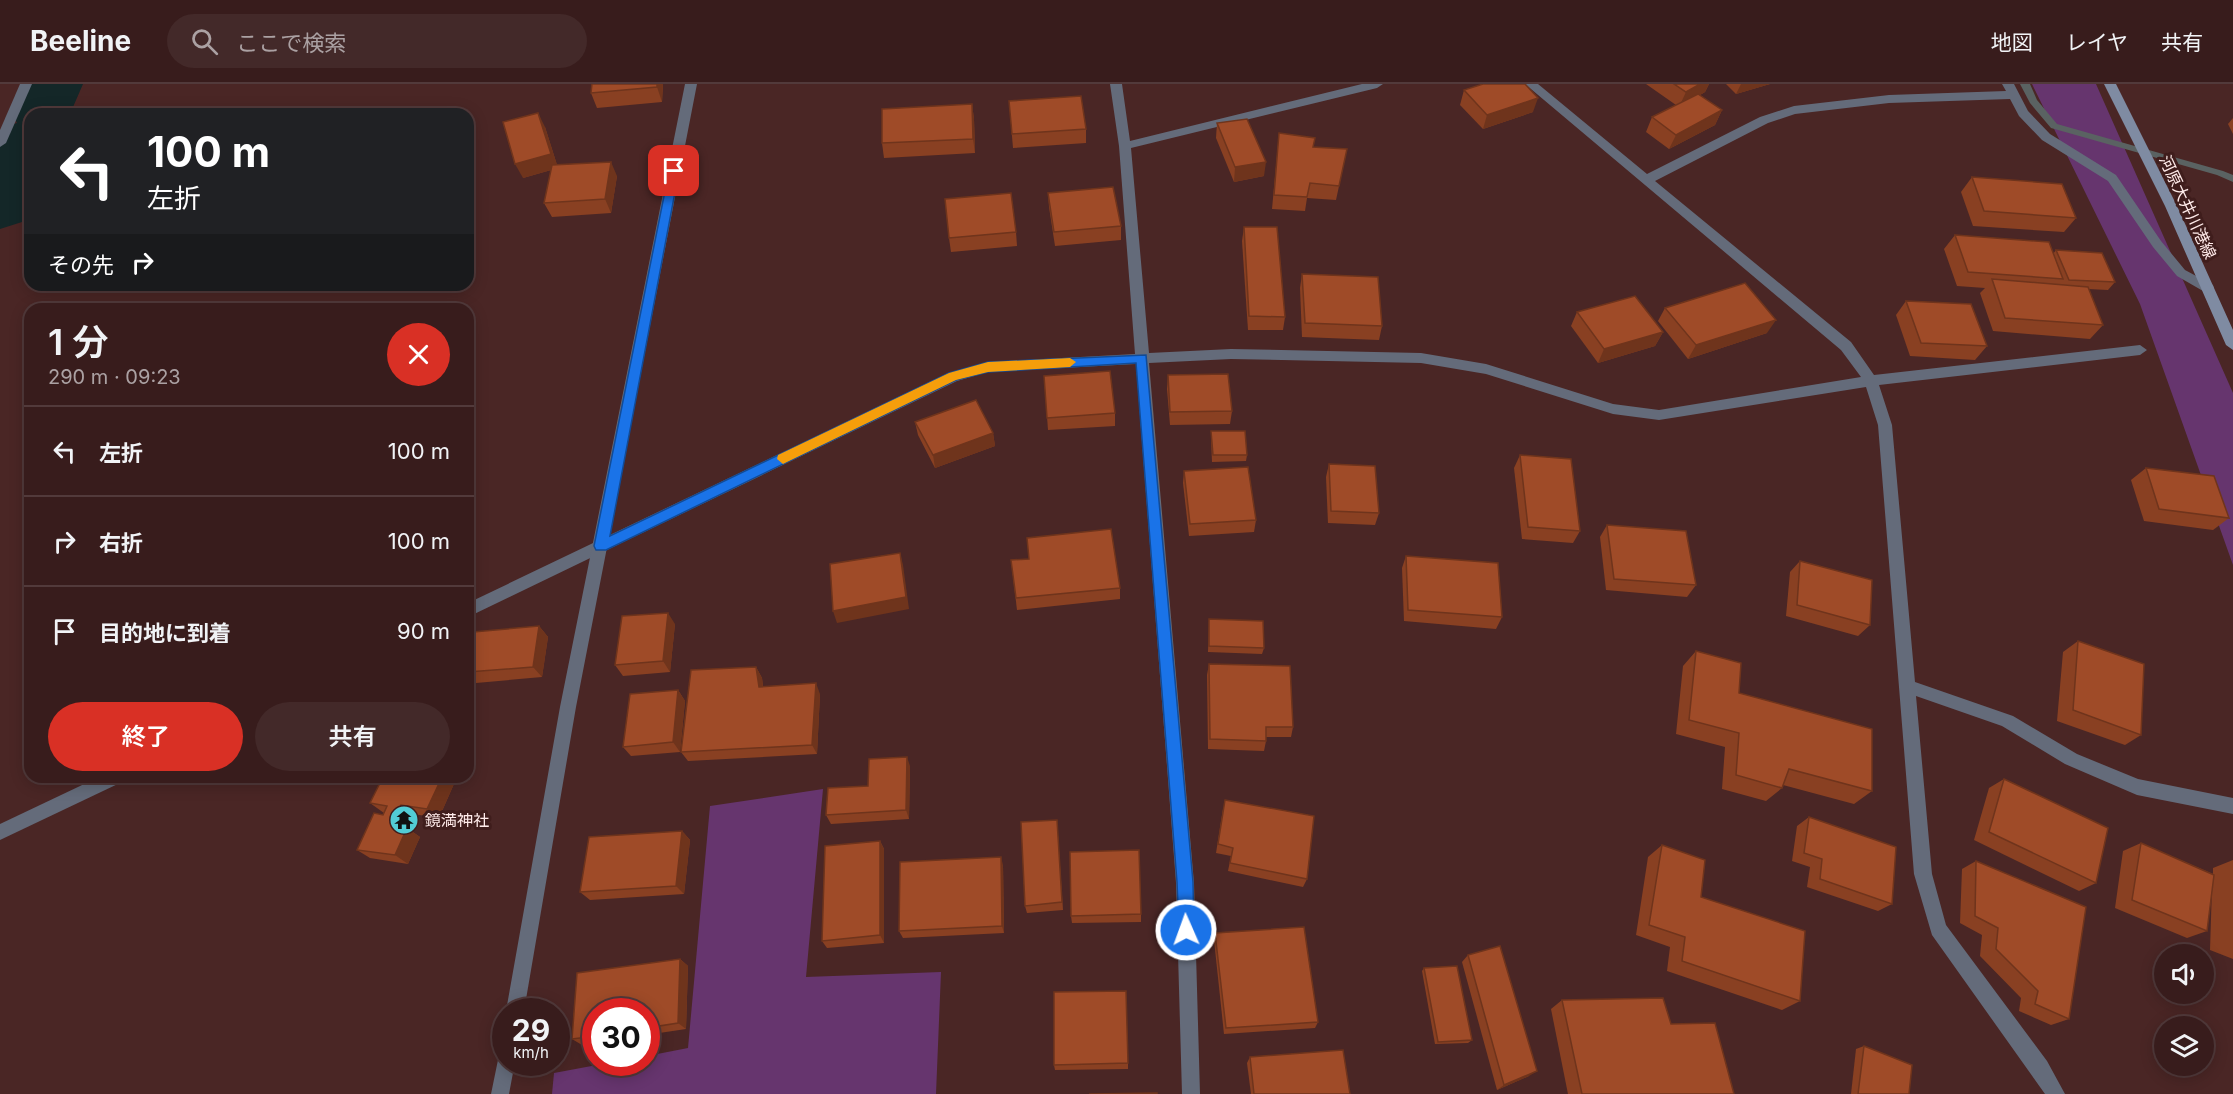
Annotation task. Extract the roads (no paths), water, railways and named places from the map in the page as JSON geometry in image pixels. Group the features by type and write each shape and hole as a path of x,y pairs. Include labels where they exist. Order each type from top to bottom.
{"main road":[{"name":"河原大井川港線","path":"2110,84 2152,167 2233,345"}],"street":[{"path":"0,143 26,84"},
{"path":"517,998 568,707 691,84"},
{"path":"1116,84 1125,146 1185,882 1191,1094"},
{"path":"1125,146 1377,84"},
{"path":"1531,84 1846,346 1871,381 1886,425 1923,874 1938,928 2040,1068 2056,1094"},
{"path":"1646,180 1764,120 1794,110 2011,89 2023,113 2046,137 2112,178 2157,244 2181,273 2208,288"},
{"path":"474,607 953,376 988,367 1230,354 1421,358 1486,369 1613,409 1659,415 1871,381 2140,350"},
{"path":"1907,686 2007,721 2071,759 2137,788 2233,806"},
{"path":"0,832 103,783"},
{"path":"500,1094 503,1076"}],"waterway":[{"path":"44,108 54,84"},
{"path":"2025,84 2033,101 2054,126 2220,173 2233,179"},
{"path":"0,207 24,153"}],"place":[{"name":"鏡満神社","path":"404,820"}]}
